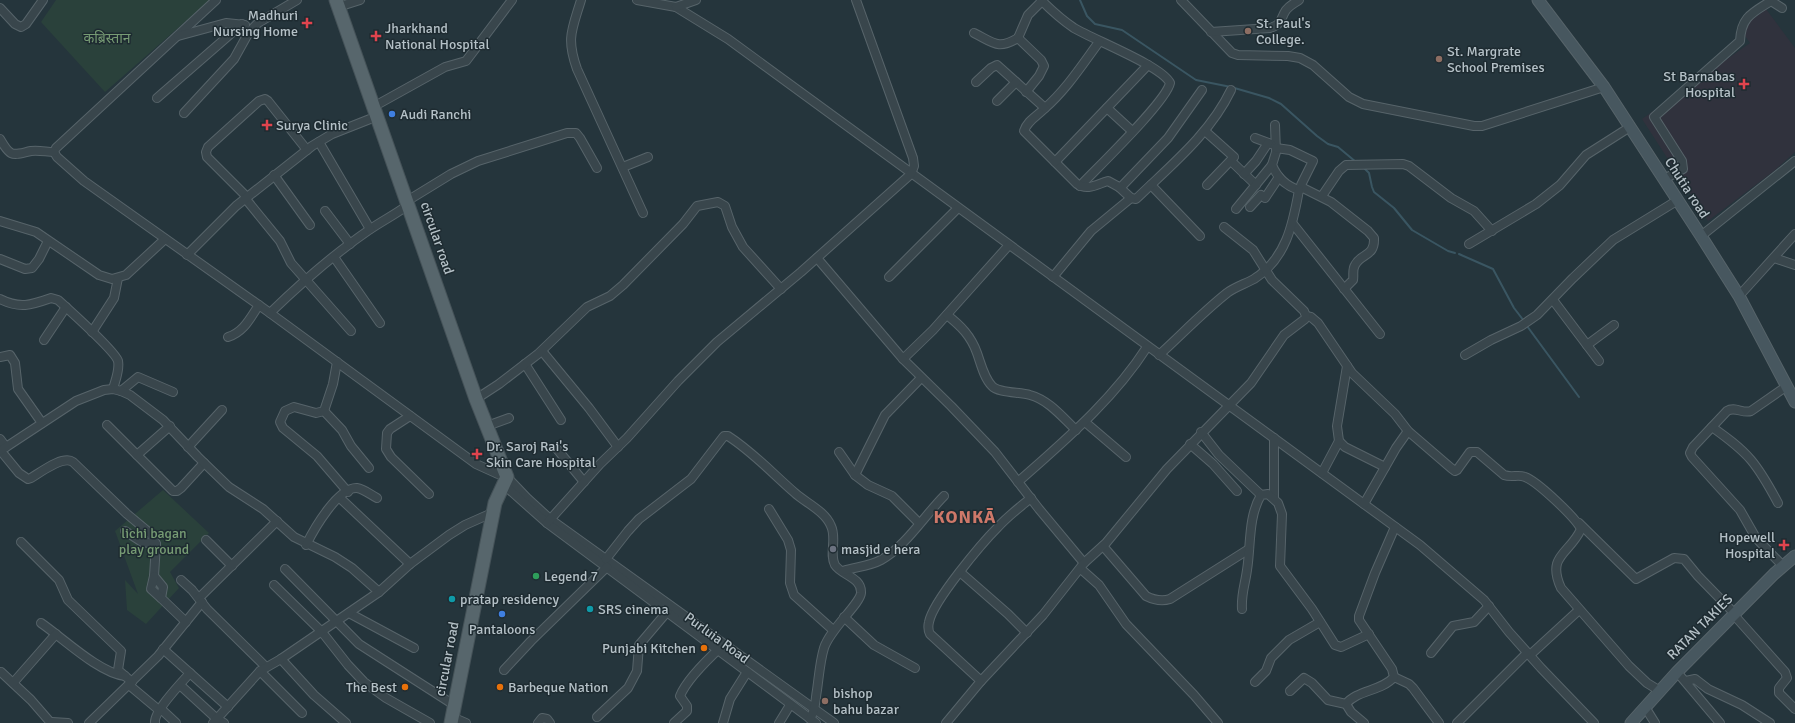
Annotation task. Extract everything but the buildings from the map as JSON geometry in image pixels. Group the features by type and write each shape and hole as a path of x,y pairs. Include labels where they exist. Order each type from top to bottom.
{"main road":[{"name":"circular road","path":"334,2 372,113 487,426 503,479 492,513 452,715"},
{"name":"circular road","path":"406,205 463,383 503,479"}],"street":[{"path":"0,8 15,24 21,27 26,24 43,0"},
{"path":"0,139 5,147 14,154 18,155 32,151 54,152 56,148 216,0"},
{"path":"184,113 234,59 244,38 253,27 297,0"},
{"path":"334,2 360,0"},
{"path":"188,255 230,211 307,150 332,134 372,113 445,67 466,61 512,0"},
{"path":"581,0 570,40 571,52 577,69 623,167 642,213"},
{"path":"637,0 676,7 728,39 1147,347 1420,545 1484,600 1528,654 1594,723"},
{"path":"676,7 696,0"},
{"path":"548,521 682,376 716,342 817,258 911,174 914,166 911,152 856,0"},
{"path":"974,33 997,45 1005,46 1018,38 1028,15 1042,0 1074,28 1099,42 1148,65 1169,80 1170,86 1132,131 1080,186"},
{"path":"1181,0 1228,50 1238,55 1288,56 1306,61 1350,97 1363,104 1474,126 1492,123 1604,87"},
{"path":"1211,32 1276,27 1281,23 1288,8 1299,0"},
{"name":"Chutia road","path":"1538,0 1604,87 1678,200 1739,296 1795,402"},
{"path":"1664,179 1683,169 1682,161 1654,117 1740,41 1740,29 1748,15 1771,1 1782,8"},
{"path":"176,37 226,24 242,24 253,27"},
{"path":"157,98 242,24"},
{"path":"1018,38 1041,60 1044,66 1040,76 1026,92"},
{"path":"1099,42 1069,82 1045,108 1029,122 1024,131 1080,186 1088,188 1108,181 1119,187 1131,198 1136,199 1205,131 1224,105 1231,90"},
{"path":"976,82 990,68 997,65 1045,108"},
{"path":"1055,162 1148,65"},
{"path":"997,101 1016,82"},
{"path":"1119,187 1130,178 1168,138 1202,90"},
{"path":"307,150 268,101 262,99 208,147 206,152 207,157 246,198 280,241 287,258 351,331"},
{"path":"1106,108 1132,131"},
{"path":"1236,209 1272,165 1276,147 1274,125"},
{"path":"1469,244 1536,204 1560,185 1586,155 1630,127"},
{"path":"1205,131 1234,157 1207,185"},
{"path":"270,313 305,280 370,229 454,172 478,161 567,133 576,133 597,168"},
{"path":"1159,355 1227,293 1253,279 1265,270 1281,251 1288,239 1293,224 1301,185 1313,161 1290,150 1276,147 1255,138"},
{"path":"319,142 370,229"},
{"path":"1244,174 1256,161 1268,143"},
{"name":"Purluia Road","path":"54,152 57,157 84,181 259,305 476,464 503,479 548,521 721,647 747,672 813,721"},
{"path":"623,167 648,157"},
{"path":"1701,236 1795,160"},
{"path":"1231,161 1256,185"},
{"path":"1322,196 1342,167 1346,165 1403,164 1409,166 1451,198 1474,211 1492,231"},
{"path":"1272,165 1279,178 1301,189 1322,196 1368,231 1374,238 1372,250 1369,254 1356,262 1354,266 1353,280 1344,289"},
{"path":"274,175 310,225"},
{"path":"1250,207 1261,195 1266,198 1279,178"},
{"path":"1151,185 1200,236"},
{"path":"1052,277 1091,231 1131,198"},
{"path":"1466,355 1491,340 1521,326 1537,315 1613,240 1678,200"},
{"path":"476,399 542,351 587,307 610,296 623,285 683,224 697,206 718,202 725,206 732,227 743,247 781,289"},
{"path":"889,277 958,208"},
{"path":"325,211 350,244"},
{"path":"0,221 26,228 99,275 112,279 126,275 165,239"},
{"path":"1293,224 1380,334"},
{"path":"1224,228 1248,246 1258,258 1272,280 1300,307 1306,316 1311,317 1318,323 1346,366 1395,414 1408,431 1455,471 1460,468 1472,451 1481,455 1504,475 1510,477 1526,477 1535,482 1636,579 1674,558 1684,559 1784,672 1787,678 1779,688 1779,693 1795,710"},
{"path":"1739,296 1795,234"},
{"path":"0,259 25,269 32,268 39,259 48,241"},
{"path":"903,359 947,315 1009,246"},
{"path":"334,257 380,323"},
{"path":"817,258 903,359 981,437 1105,592 1126,624 1194,695 1218,723"},
{"path":"1774,258 1795,265"},
{"path":"92,332 114,298 118,278"},
{"path":"0,298 15,305 36,304 51,298 58,300 92,332 117,359 118,368 112,389"},
{"path":"1553,300 1599,360"},
{"path":"228,337 238,334 242,330 259,305"},
{"path":"44,340 66,307"},
{"path":"947,315 965,330 972,341 982,369 993,388 999,391 1023,393 1039,398 1076,430"},
{"path":"946,723 981,681 1027,633 1083,566 1103,546 1190,444 1230,406 1263,368 1284,335 1301,322 1306,316"},
{"path":"1587,345 1614,325"},
{"path":"1018,482 1084,422 1126,376 1147,347"},
{"path":"542,351 589,408 618,447"},
{"path":"0,357 10,355 14,359 18,389 42,423"},
{"path":"324,412 333,384 337,362"},
{"path":"525,364 561,420"},
{"path":"1322,473 1339,441 1337,426 1346,366"},
{"path":"121,391 138,377 174,392"},
{"path":"855,475 885,416 921,378"},
{"path":"1783,566 1756,538 1740,510 1690,453 1712,427 1730,410 1751,411 1787,386"},
{"path":"2,449 76,401 104,390 112,389 121,391 141,403 170,426 204,463 229,487 263,509 294,537 306,545 322,550 352,568 379,592"},
{"path":"324,412 316,413 300,407 289,408 282,414 280,425 318,456 348,492"},
{"path":"188,446 222,410"},
{"path":"324,412 342,430 351,446 369,468"},
{"path":"410,416 394,426 387,433 386,449 391,457 429,494"},
{"path":"487,426 509,418"},
{"path":"1084,422 1126,457"},
{"path":"107,425 169,488 175,491 181,488 204,463"},
{"path":"137,455 170,426"},
{"path":"1712,427 1739,448 1751,460 1762,475 1778,503"},
{"path":"1364,504 1396,448 1408,431"},
{"path":"1201,432 1219,455 1261,495"},
{"path":"504,670 606,563 628,531 639,519 691,479 722,438 726,435 731,437 752,454 826,519 831,525 833,532 833,558 835,564 857,582 861,590 859,598 833,630 825,646 822,656 813,721"},
{"path":"1274,438 1274,498"},
{"path":"0,439 2,449 19,473 28,479 62,460 70,460 151,534 156,544 154,576 163,587 161,598 186,622"},
{"path":"1339,441 1345,447 1385,467"},
{"path":"1190,444 1213,464 1237,491"},
{"path":"557,449 584,482"},
{"path":"839,452 855,475 868,485 892,496 919,523"},
{"path":"306,545 319,522 340,498 348,492 356,488 361,489 377,498"},
{"path":"1261,495 1268,494 1274,498 1278,503 1282,514 1280,566 1338,647 1348,645 1368,634"},
{"path":"1242,609 1242,589 1247,571 1253,516 1261,495"},
{"path":"843,571 874,563 886,557 944,496"},
{"path":"340,498 410,564"},
{"path":"981,681 934,638 928,630 931,616 960,572 998,527 1031,498"},
{"path":"769,510 779,523 788,540 791,550 790,583 794,595 833,630"},
{"path":"180,685 218,722 228,707 263,669 282,660 379,592 410,564 449,535 465,525 492,513"},
{"path":"89,723 130,684 163,649 186,622 201,600 232,566 277,521"},
{"path":"1579,523 1581,529 1579,534 1560,556 1557,562 1556,573 1561,588 1642,680 1660,691"},
{"path":"1394,677 1392,669 1368,634 1359,616 1375,573 1395,527"},
{"path":"125,531 142,542 156,544"},
{"path":"206,540 232,566"},
{"path":"21,542 60,580 68,600 121,652 118,670 125,676 130,684 176,723"},
{"path":"1103,546 1146,596 1160,600 1170,599 1249,549"},
{"name":"RATAN TAKIES","path":"1631,723 1677,672 1734,614 1795,556"},
{"name":"Purluia Road","path":"606,563 667,612 834,723"},
{"path":"284,569 338,621 359,644 452,715 466,723"},
{"path":"960,572 1008,614 1027,633"},
{"path":"180,580 201,600 302,713"},
{"path":"274,585 322,632 348,665 364,682 386,698 430,723"},
{"path":"1431,653 1453,626 1474,622 1489,606"},
{"path":"1457,723 1528,654 1579,610"},
{"path":"597,717 628,688 637,670 640,645 667,612"},
{"path":"349,613 414,648"},
{"path":"844,617 874,645 915,668"},
{"path":"41,622 105,670 116,675 125,676"},
{"path":"1255,682 1264,674 1271,658 1289,640 1320,622"},
{"path":"14,683 56,634"},
{"path":"674,723 688,711 688,706 680,696 682,691 721,647"},
{"path":"163,649 228,707"},
{"path":"282,660 314,695 346,723"},
{"path":"1,672 14,683 52,723 68,723"},
{"path":"723,723 730,699 747,672"},
{"path":"1677,672 1720,723"},
{"path":"154,722 160,710 190,673"},
{"path":"1346,704 1353,698 1387,683 1394,677"},
{"path":"1394,677 1409,684 1413,688 1439,723"},
{"path":"1290,692 1304,678 1312,683 1328,700 1346,704 1351,712 1364,723"},
{"path":"1686,681 1695,679 1704,687 1742,705 1770,723"},
{"path":"779,723 790,705"},
{"path":"1644,707 1655,723"},
{"path":"538,723 542,718 545,718 550,723"}],"shaded area":[{"name":"St Barnabas Hospital","path":"1766,9 1795,48 1795,152 1774,171 1708,221 1642,119 1750,43 1740,29"}],"green space":[{"name":"कब्रिस्तान","path":"56,0 210,0 105,92 41,22"},
{"name":"lichi bagan play ground","path":"163,490 209,533 170,572 179,588 146,624 127,610 125,580 138,594 115,531"}],"waterway":[{"path":"1080,0 1087,16 1095,24 1122,30 1196,80 1231,87 1269,98 1281,104 1317,136 1328,144 1338,147 1356,162"},
{"path":"1363,167 1369,173 1374,192 1394,208 1412,230 1448,251 1455,253"},
{"path":"1459,254 1493,269 1514,308 1524,321"},
{"path":"1527,326 1579,397"}],"place":[{"name":"Madhuri Nursing Home","path":"307,23"},
{"name":"St. Paul's College.","path":"1248,31"},
{"name":"Jharkhand National Hospital","path":"376,36"},
{"name":"St. Margrate School Premises","path":"1439,59"},
{"name":"St Barnabas Hospital","path":"1744,84"},
{"name":"Audi Ranchi","path":"392,114"},
{"name":"Surya Clinic","path":"267,125"},
{"name":"Dr. Saroj Rai's Skin Care Hospital","path":"477,454"},
{"name":"Hopewell Hospital","path":"1784,545"},
{"name":"masjid e hera","path":"833,549"},
{"name":"Legend 7","path":"536,576"},
{"name":"pratap residency","path":"452,599"},
{"name":"SRS cinema","path":"590,609"},
{"name":"Pantaloons","path":"502,614"},
{"name":"Punjabi Kitchen","path":"704,648"},
{"name":"The Best","path":"405,687"},
{"name":"Barbeque Nation","path":"500,687"},
{"name":"bishop bahu bazar","path":"825,701"}],"district":[{"name":"KONKĀ","path":"965,517"}]}
